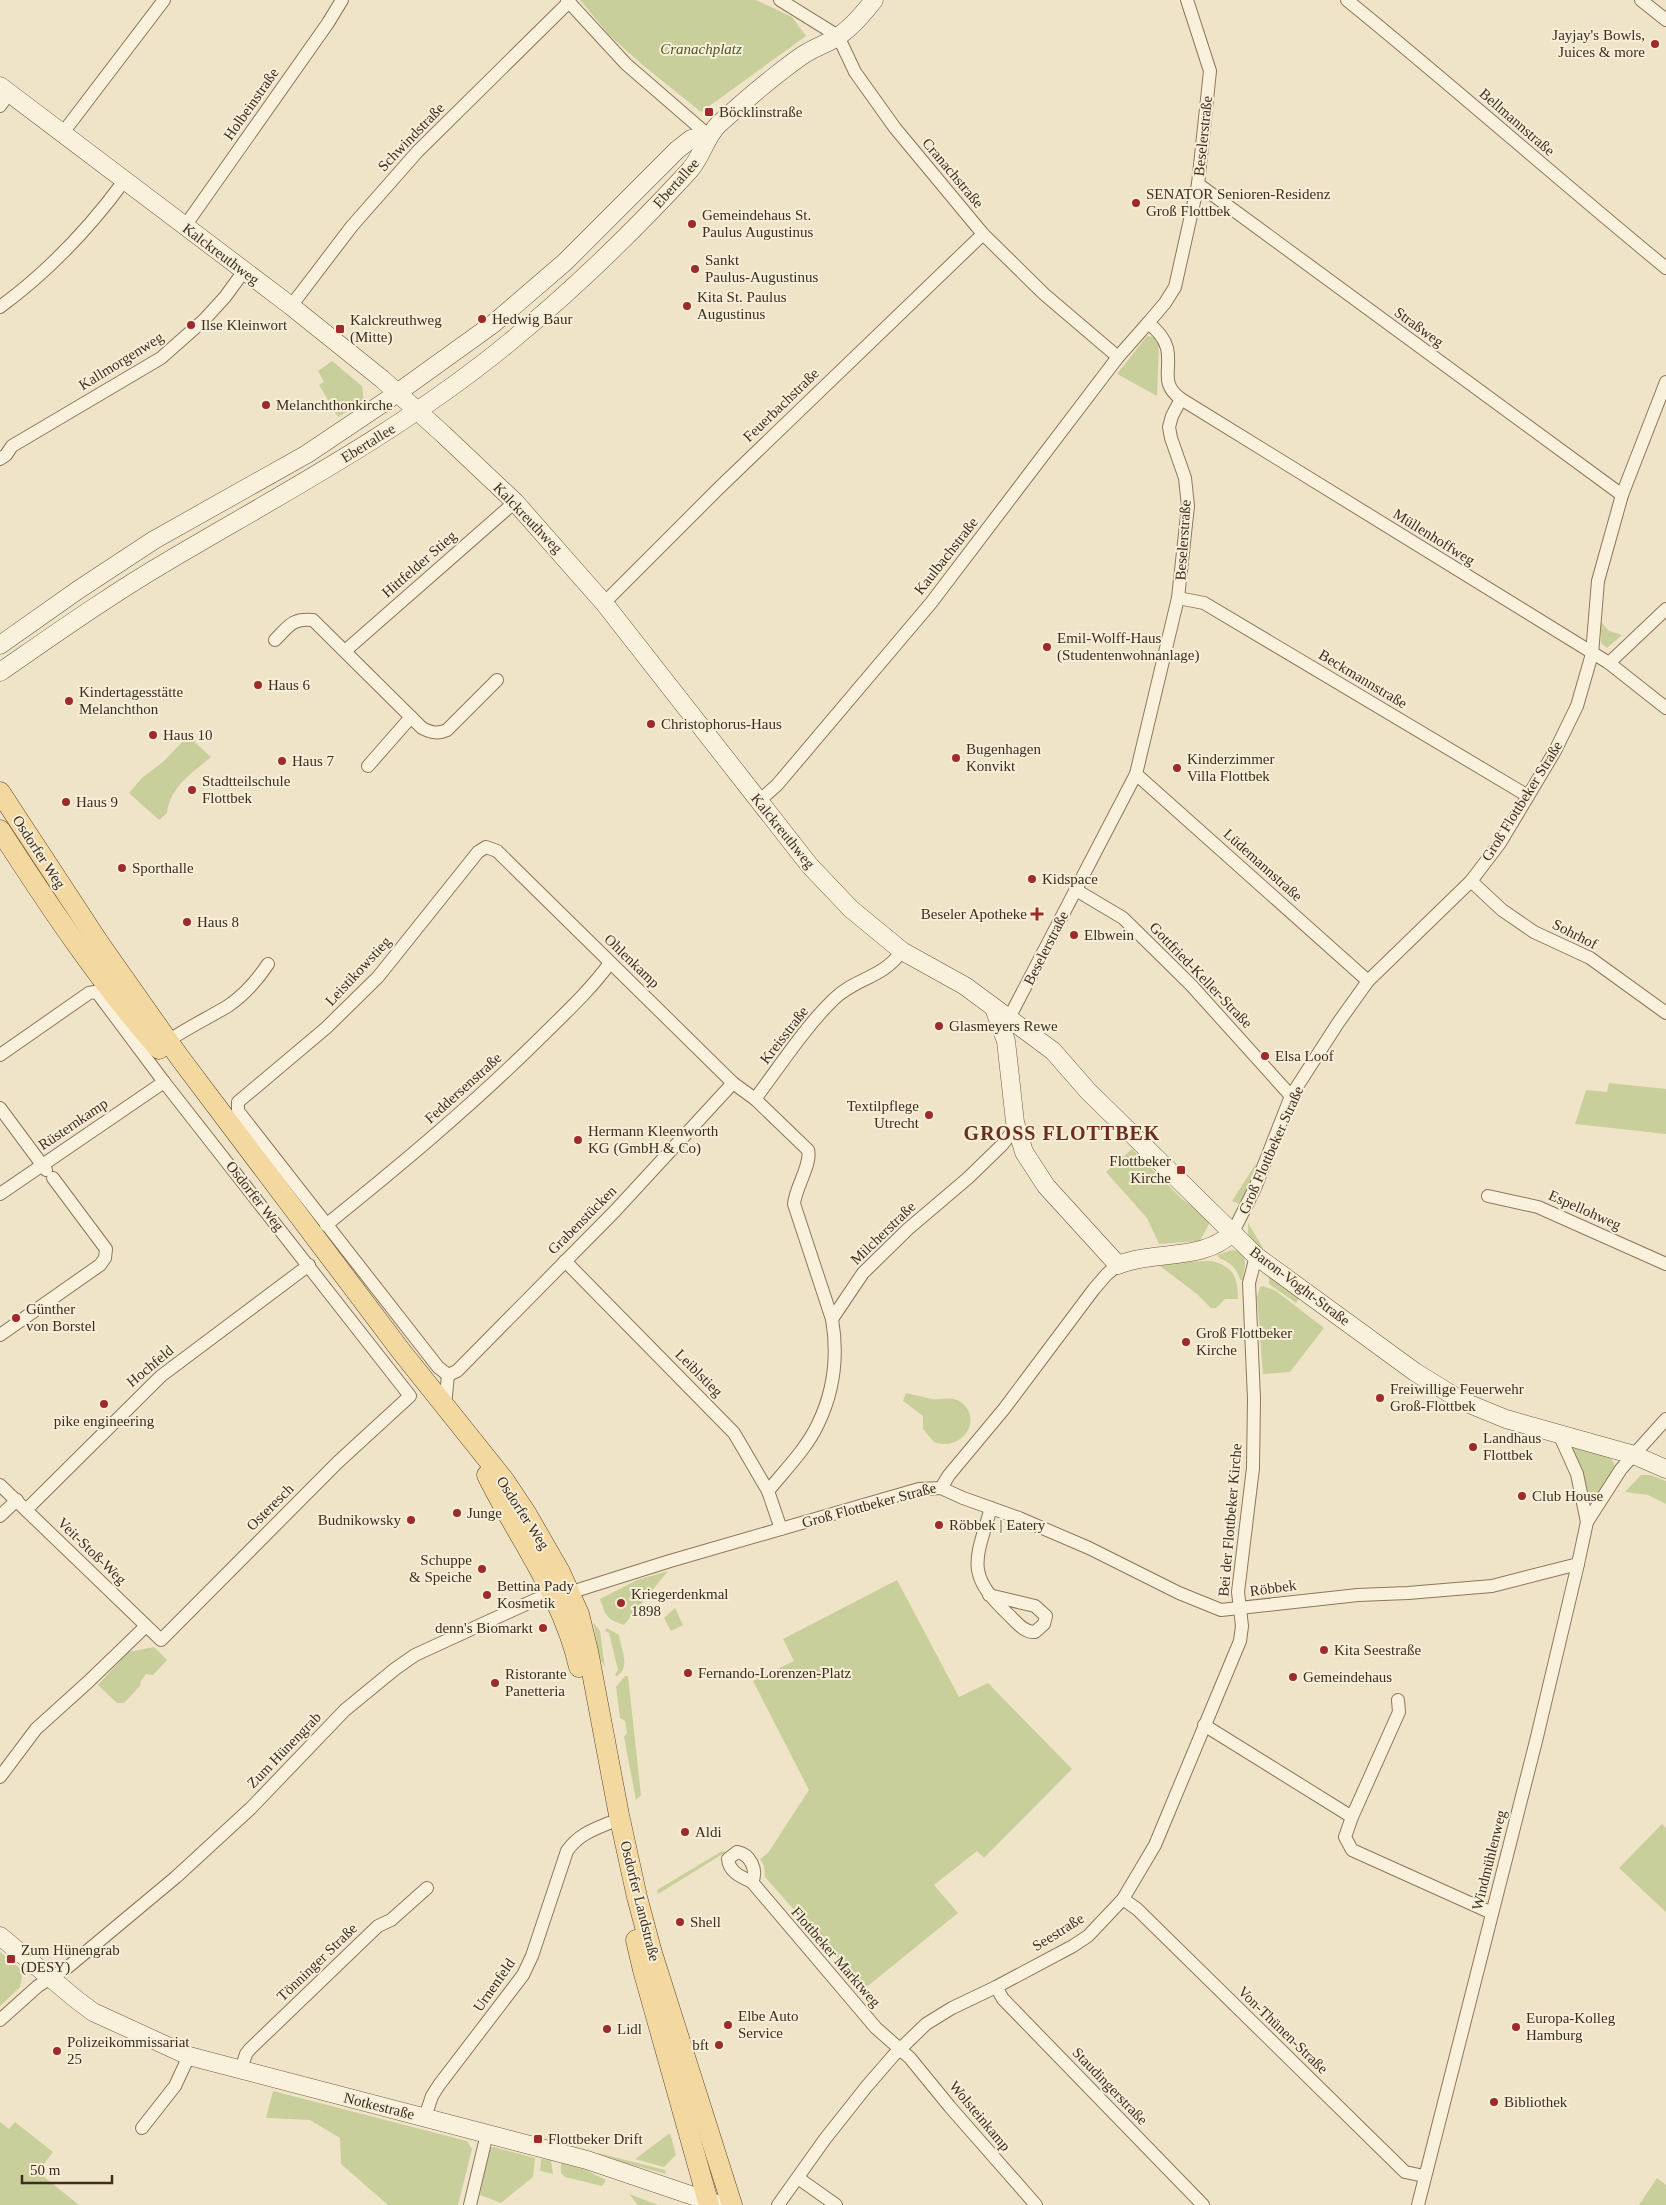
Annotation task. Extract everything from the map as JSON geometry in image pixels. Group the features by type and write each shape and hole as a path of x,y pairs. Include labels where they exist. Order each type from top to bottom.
{"main road":[{"name":"Osdorfer Weg","path":"0,792 99,943 199,1085 401,1351 469,1439 504,1480 522,1506 561,1593"},
{"name":"Osdorfer Weg","path":"0,830 46,901 93,966 171,1063 199,1085"},
{"name":"Osdorfer Landstraße","path":"561,1593 578,1663 610,1823 643,1970 713,2204"},
{"name":"Osdorfer Landstraße","path":"561,1593 579,1614 637,1897 652,1953 732,2205"}],"street":[{"path":"62,134 164,0"},
{"name":"Holbeinstraße","path":"185,226 328,23 342,0"},
{"path":"780,0 838,36"},
{"name":"Ebertallee","path":"0,672 91,609 165,562 318,474 417,411 510,342 590,272 693,167 703,151 708,135 753,93 802,55 838,36 860,18 874,0"},
{"name":"Beselerstraße","path":"1148,323 1165,303 1175,287 1198,184 1210,71 1187,0"},
{"name":"Bellmannstraße","path":"1348,0 1413,53 1553,175 1666,268"},
{"path":"1641,0 1666,20"},
{"path":"568,1 626,64 708,135"},
{"name":"Schwindstraße","path":"291,306 352,226 418,151 568,1"},
{"name":"Cranachstraße","path":"838,36 855,72 895,128 983,234 1044,294 1118,357"},
{"name":"Kalckreuthweg","path":"3,95 62,134 185,226 291,306 398,393 514,502 604,603 759,801 828,885 866,922 902,951 965,986 994,1007"},
{"name":"Ebertallee","path":"0,645 78,590 154,540 307,454 398,393 493,324 565,262 690,139 708,135"},
{"path":"0,308 36,279 66,251 93,221 124,181"},
{"name":"Straßweg","path":"1198,184 1622,495"},
{"name":"Feuerbachstraße","path":"604,603 719,488 983,234"},
{"name":"Kallmorgenweg","path":"0,459 6,455 12,446 161,358 204,320 225,298 244,271"},
{"path":"1148,323 1159,331 1167,348 1167,380 1174,394 1181,399"},
{"name":"Kaulbachstraße","path":"759,801 777,785 930,603 1118,357 1148,323"},
{"name":"Groß Flottbeker Straße","path":"561,1593 919,1489 941,1488 949,1475 1004,1409 1107,1274 1118,1265 1209,1246 1225,1240 1233,1232 1255,1188 1291,1096 1368,981 1471,881 1500,843 1555,751 1577,706 1592,654 1598,581 1622,495 1666,382"},
{"name":"Beselerstraße","path":"1009,1018 1136,774 1178,598 1188,506 1185,478 1169,427 1172,416 1181,399"},
{"name":"Müllenhoffweg","path":"1181,399 1592,654 1609,662 1666,708"},
{"name":"Hittfelder Stieg","path":"345,651 514,502"},
{"name":"Beckmannstraße","path":"1178,598 1204,603 1528,796"},
{"path":"1609,662 1666,609"},
{"path":"275,640 292,623 301,619 313,620 422,728 440,734 447,730 496,680"},
{"path":"368,766 412,717"},
{"name":"Lüdemannstraße","path":"1136,774 1368,981"},
{"name":"Ohlenkamp","path":"486,847 497,851 733,1083 755,1099"},
{"name":"Leistikowstieg","path":"326,1226 238,1111 238,1102 326,1028 378,977 478,852 486,847"},
{"name":"Sohrhof","path":"1471,881 1502,910 1534,932 1590,958 1666,1013"},
{"name":"Gottfried-Keller-Straße","path":"1076,890 1123,918 1191,985 1291,1096"},
{"name":"Kreisstraße","path":"755,1099 833,1000 851,987 889,967 902,951"},
{"name":"Feddersenstraße","path":"326,1226 502,1076 594,985 610,963"},
{"path":"168,1041 188,1027 230,1005 260,976 268,964"},
{"path":"0,1055 89,993 95,992 93,966"},
{"name":"Osdorfer Weg","path":"95,992 408,1391 410,1396 406,1401"},
{"path":"994,1007 1003,1028 1008,1054 1016,1127 1024,1152 1046,1186 1118,1265"},
{"name":"Baron-Voght-Straße","path":"994,1007 1058,1056 1088,1091 1256,1256 1438,1386 1485,1411 1634,1455 1666,1469"},
{"path":"1008,1054 1017,1045 1036,1039"},
{"name":"Rüsternkamp","path":"0,1194 48,1172 164,1082"},
{"name":"Grabenstücken","path":"448,1375 457,1371 615,1211 733,1083"},
{"path":"755,1099 809,1153 794,1204 832,1319 836,1358 826,1401 818,1424 806,1444 768,1491"},
{"path":"0,1108 106,1249 105,1258 100,1265 0,1335"},
{"name":"Milcherstraße","path":"832,1319 863,1274 908,1229 968,1178 1002,1145 1016,1127"},
{"name":"Espellohweg","path":"1488,1196 1538,1207 1666,1264"},
{"path":"326,1226 438,1367 448,1375 445,1406"},
{"name":"Bei der Flottbeker Kirche","path":"1239,1608 1238,1592 1253,1468 1254,1399 1249,1283 1256,1256"},
{"name":"Leiblstieg","path":"565,1260 728,1426 738,1439 768,1491 782,1529"},
{"name":"Hochfeld","path":"27,1509 161,1376 309,1264"},
{"name":"Osteresch","path":"161,1640 338,1462 406,1401"},
{"path":"1634,1455 1666,1418"},
{"name":"Windmühlenweg","path":"1418,2205 1578,1564 1586,1522 1577,1474 1559,1434"},
{"name":"Windmühlenweg","path":"1586,1522 1621,1470 1634,1455"},
{"name":"Veit-Stoß-Weg","path":"0,1485 161,1640"},
{"name":"Röbbek","path":"941,1488 1089,1548 1180,1593 1221,1610 1349,1596 1492,1586 1578,1564"},
{"path":"0,1516 17,1500"},
{"path":"989,1595 979,1575 976,1562 991,1508"},
{"name":"Zum Hünengrab","path":"50,1978 94,1945 176,1877 251,1808 345,1710 395,1669 437,1644 516,1608 561,1593"},
{"name":"Seestraße","path":"778,2205 856,2100 900,2048 926,2024 952,2008 996,1987 1088,1936 1123,1899 1154,1845 1240,1640 1242,1626 1239,1608"},
{"path":"0,1778 36,1728 88,1682 146,1626"},
{"path":"1398,1700 1399,1712 1352,1817 1345,1837 1352,1850 1492,1913"},
{"path":"1204,1724 1352,1817"},
{"name":"Urnenfeld","path":"425,2117 432,2096 439,2085 524,1975 567,1851 574,1841 584,1833 610,1823"},
{"name":"Flottbeker Marktweg","path":"752,1882 876,2028 900,2048"},
{"name":"Tönninger Straße","path":"241,2070 246,2054 250,2049 378,1926 392,1920 427,1888"},
{"name":"Von-Thünen-Straße","path":"1123,1899 1137,1910 1405,2172 1424,2176"},
{"name":"Notkestraße","path":"0,1936 76,2000 106,2019 189,2056 587,2160 713,2204"},
{"path":"0,2020 38,1986 50,1978"},
{"name":"Staudingerstraße","path":"996,1987 1003,1999 1203,2205"},
{"name":"Wolsteinkamp","path":"900,2048 1036,2205"},
{"path":"142,2128 176,2086 189,2056"},
{"path":"470,2205 487,2134"},
{"path":"798,2178 836,2205"}],"green space":[{"name":"Cranachplatz","path":"580,0 756,0 792,17 806,36 701,112 609,35"},
{"path":"1147,336 1154,337 1159,344 1157,396 1117,374"},
{"path":"332,361 362,386 364,402 338,417 319,385 324,382 318,371"},
{"path":"1601,622 1609,631 1622,635 1607,648 1601,643"},
{"path":"188,736 211,757 177,788 172,796 167,813 159,820 129,793 142,778 164,761"},
{"path":"1609,1083 1666,1089 1666,1134 1575,1124 1586,1090 1607,1092"},
{"path":"1132,1149 1182,1199 1211,1220 1200,1241 1159,1244 1147,1218 1106,1172"},
{"path":"1255,1165 1242,1205 1232,1201"},
{"path":"1248,1223 1263,1248 1261,1251 1248,1234"},
{"path":"1232,1250 1242,1253 1244,1257 1243,1280 1240,1280 1233,1266 1217,1255"},
{"path":"1212,1261 1230,1270 1236,1279 1238,1292 1238,1299 1225,1299 1216,1308 1211,1308 1197,1294 1160,1266 1181,1262"},
{"path":"1269,1277 1276,1279 1301,1295 1296,1303 1269,1284"},
{"path":"1263,1286 1276,1291 1324,1328 1290,1372 1263,1374 1257,1297 1260,1287"},
{"path":"906,1393 932,1399 949,1398 959,1401 967,1408 970,1416 967,1432 962,1438 954,1442 944,1444 934,1442 923,1429 923,1416 903,1401"},
{"path":"1570,1444 1597,1451 1610,1457 1615,1468 1589,1508"},
{"path":"1641,1475 1650,1475 1666,1481 1666,1504 1648,1495 1625,1492"},
{"path":"668,1571 624,1625 614,1621 606,1614 600,1599 637,1580"},
{"path":"897,1580 959,1697 988,1683 1072,1769 984,1858 977,1851 934,1885 958,1913 864,1989 765,1877 764,1866 760,1859 768,1853 809,1790 753,1681 794,1661 783,1639"},
{"path":"675,1608 683,1625 671,1631 664,1618"},
{"path":"593,1622 600,1631 605,1668 600,1658"},
{"path":"607,1628 619,1635 623,1652 624,1668 617,1676 615,1675 618,1670 609,1633 605,1631"},
{"path":"154,1647 167,1660 153,1675 146,1674 140,1686 124,1703 117,1703 98,1685 128,1652"},
{"path":"625,1676 628,1676 641,1795 636,1800 624,1737 627,1733 625,1721 620,1718 616,1687"},
{"path":"1662,1824 1666,1828 1666,1912 1619,1868"},
{"path":"722,1851 726,1852 658,1894 657,1890"},
{"path":"0,1952 23,1971 20,1987 0,2006"},
{"path":"273,2091 467,2141 472,2149 458,2205 388,2205 341,2164 340,2138 310,2120 266,2118"},
{"path":"0,2122 9,2129 15,2122 53,2152 38,2172 79,2205 0,2205"},
{"path":"670,2133 676,2155 664,2167 635,2159"},
{"path":"494,2147 535,2158 533,2177 501,2203 480,2195 489,2149"},
{"path":"598,2153 665,2170 666,2174 599,2156"},
{"path":"541,2159 551,2160 553,2174 540,2171"},
{"path":"561,2163 586,2170 606,2180 602,2186 565,2177 561,2173"},
{"path":"1657,2178 1666,2185 1666,2205 1639,2205"},
{"path":"629,2194 658,2205 638,2205"}],"place":[{"name":"Jayjay's Bowls, Juices & more","path":"1655,44"},
{"name":"Böcklinstraße","path":"709,112"},
{"name":"SENATOR Senioren-Residenz Groß Flottbek","path":"1136,203"},
{"name":"Gemeindehaus St. Paulus Augustinus","path":"692,224"},
{"name":"Sankt Paulus-Augustinus","path":"695,269"},
{"name":"Kita St. Paulus Augustinus","path":"687,306"},
{"name":"Hedwig Baur","path":"482,319"},
{"name":"Ilse Kleinwort","path":"191,325"},
{"name":"Kalckreuthweg (Mitte)","path":"340,329"},
{"name":"Melanchthonkirche","path":"266,405"},
{"name":"Emil-Wolff-Haus (Studentenwohnanlage)","path":"1047,647"},
{"name":"Haus 6","path":"258,685"},
{"name":"Kindertagesstätte Melanchthon","path":"69,701"},
{"name":"Christophorus-Haus","path":"651,724"},
{"name":"Haus 10","path":"153,735"},
{"name":"Bugenhagen Konvikt","path":"956,758"},
{"name":"Haus 7","path":"282,761"},
{"name":"Kinderzimmer Villa Flottbek","path":"1177,768"},
{"name":"Stadtteilschule Flottbek","path":"192,790"},
{"name":"Haus 9","path":"66,802"},
{"name":"Sporthalle","path":"122,868"},
{"name":"Kidspace","path":"1032,879"},
{"name":"Beseler Apotheke","path":"1037,914"},
{"name":"Haus 8","path":"187,922"},
{"name":"Elbwein","path":"1074,935"},
{"name":"Glasmeyers Rewe","path":"939,1026"},
{"name":"Elsa Loof","path":"1265,1056"},
{"name":"Textilpflege Utrecht","path":"929,1115"},
{"name":"Hermann Kleenworth KG (GmbH & Co)","path":"578,1140"},
{"name":"Flottbeker Kirche","path":"1181,1170"},
{"name":"Günther von Borstel","path":"16,1318"},
{"name":"Groß Flottbeker Kirche","path":"1186,1342"},
{"name":"Freiwillige Feuerwehr Groß-Flottbek","path":"1380,1398"},
{"name":"pike engineering","path":"104,1404"},
{"name":"Landhaus Flottbek","path":"1473,1447"},
{"name":"Club House","path":"1522,1496"},
{"name":"Junge","path":"457,1513"},
{"name":"Budnikowsky","path":"411,1520"},
{"name":"Röbbek | Eatery","path":"939,1525"},
{"name":"Schuppe & Speiche","path":"482,1569"},
{"name":"Bettina Pady Kosmetik","path":"487,1595"},
{"name":"Kriegerdenkmal 1898","path":"621,1603"},
{"name":"denn's Biomarkt","path":"543,1628"},
{"name":"Kita Seestraße","path":"1324,1650"},
{"name":"Fernando-Lorenzen-Platz","path":"688,1673"},
{"name":"Gemeindehaus","path":"1293,1677"},
{"name":"Ristorante Panetteria","path":"495,1683"},
{"name":"Aldi","path":"685,1832"},
{"name":"Shell","path":"680,1922"},
{"name":"Zum Hünengrab (DESY)","path":"11,1959"},
{"name":"Elbe Auto Service","path":"728,2025"},
{"name":"Europa-Kolleg Hamburg","path":"1516,2027"},
{"name":"Lidl","path":"607,2029"},
{"name":"bft","path":"719,2045"},
{"name":"Polizeikommissariat 25","path":"57,2051"},
{"name":"Bibliothek","path":"1494,2102"},
{"name":"Flottbeker Drift","path":"538,2139"}],"district":[{"name":"GROSS FLOTTBEK","path":"1062,1133"}]}
